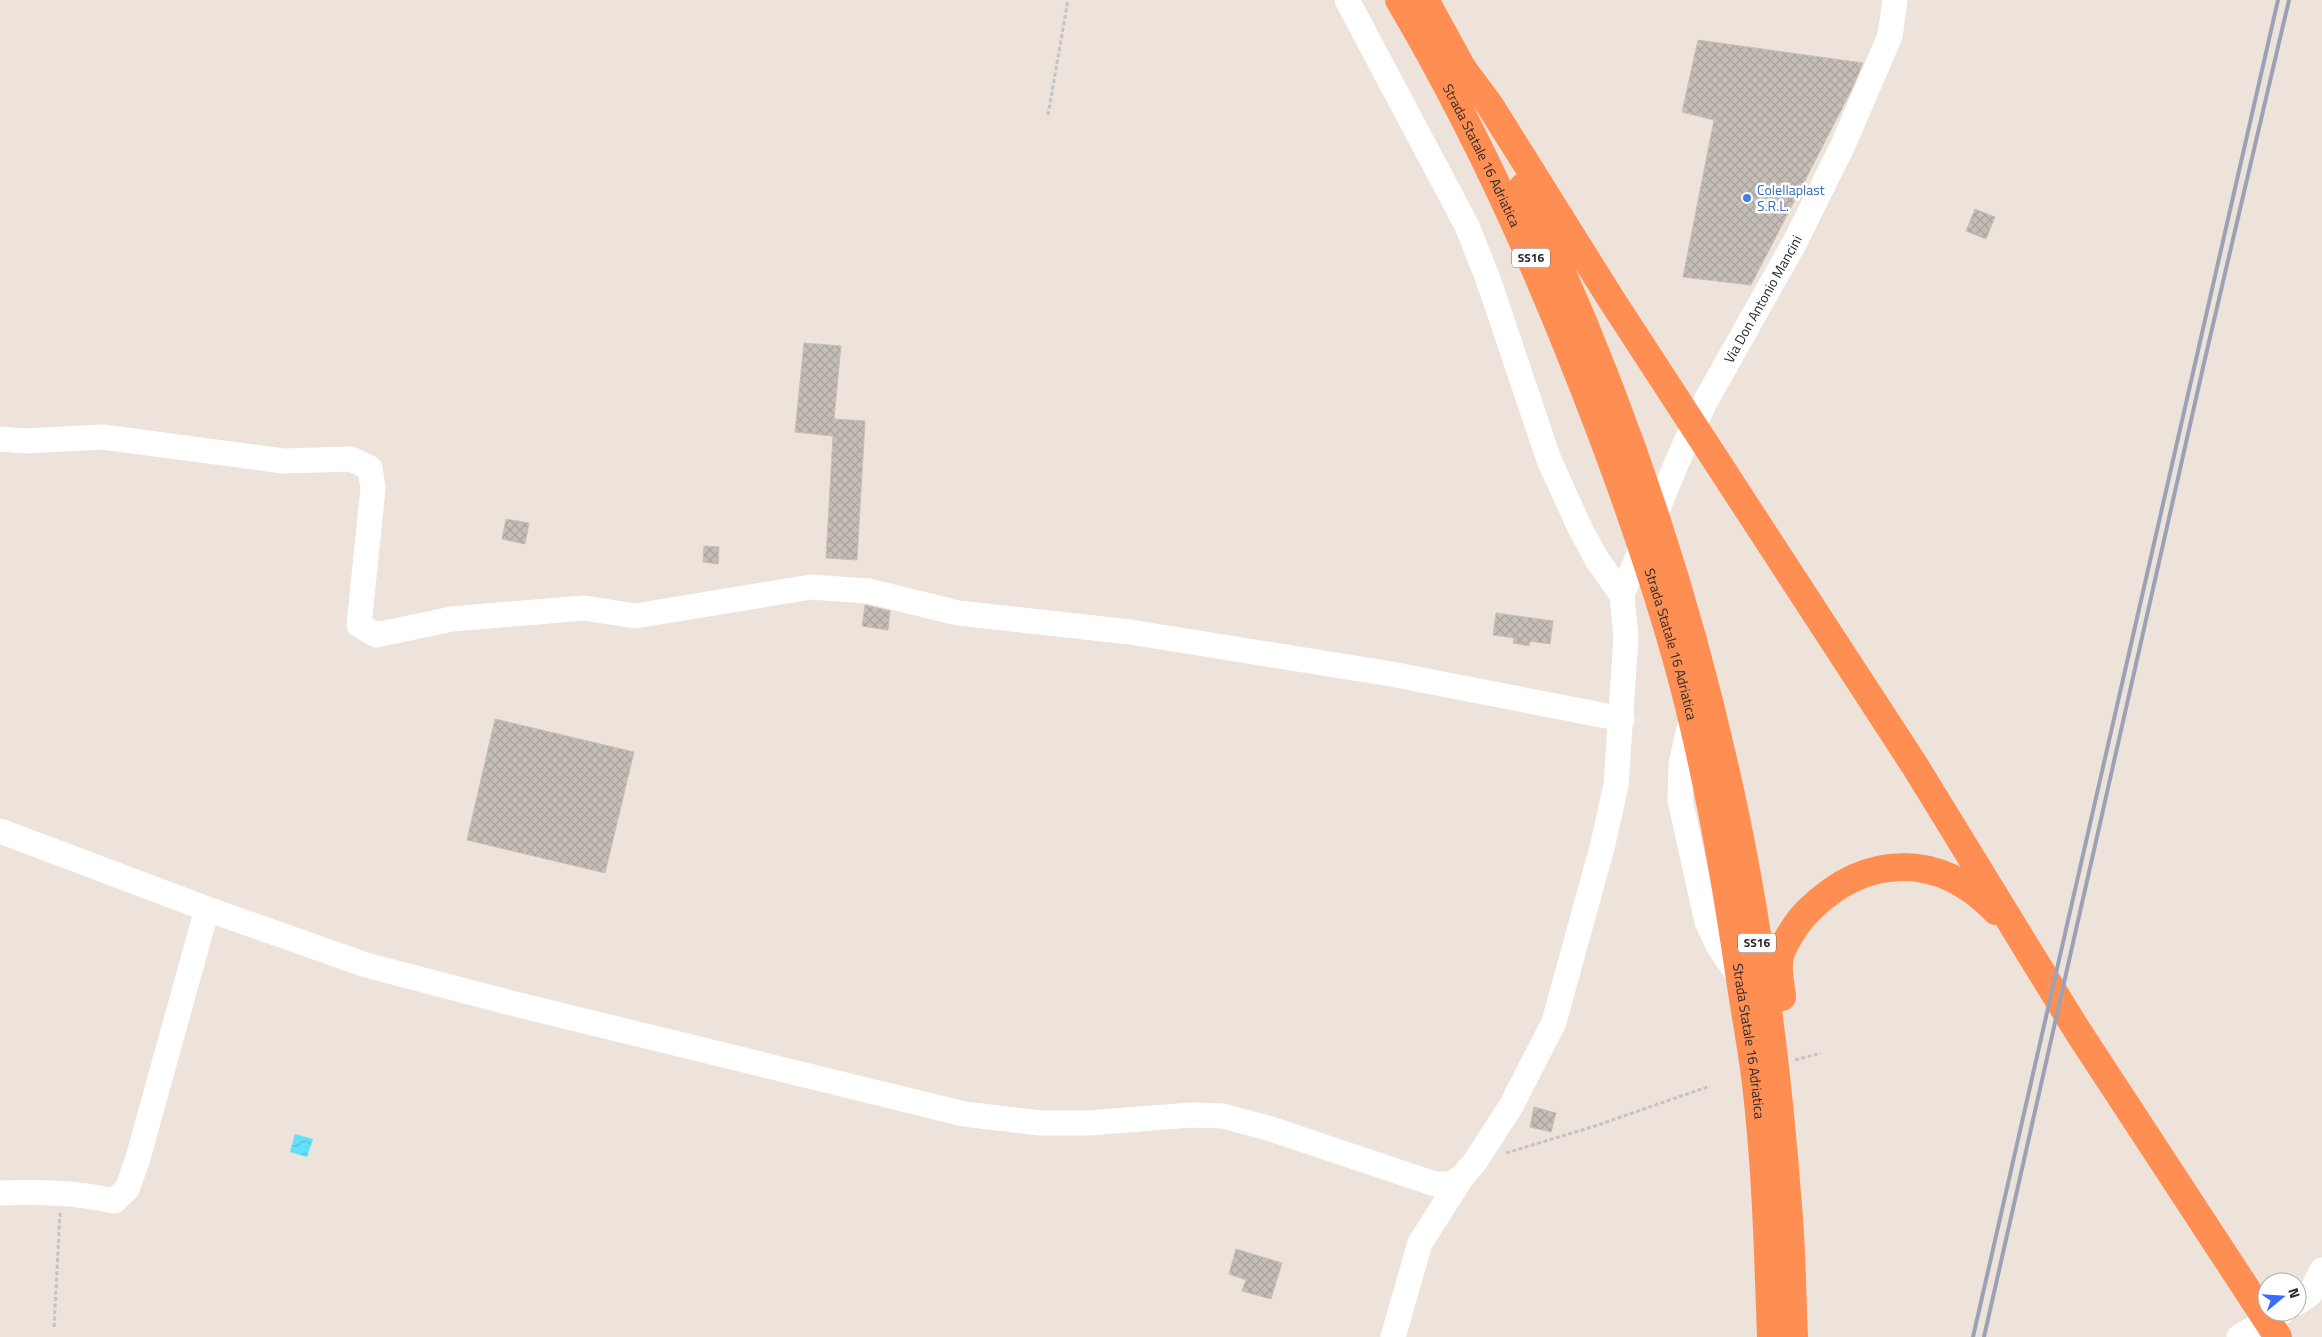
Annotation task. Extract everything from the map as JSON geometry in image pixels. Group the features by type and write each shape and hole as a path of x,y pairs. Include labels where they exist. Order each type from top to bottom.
{"highway":[{"name":"Strada Statale 16 Adriatica","path":"1399,0 1468,128 1558,318 1609,452 1660,604 1691,720 1727,888 1756,1084 1767,1214 1771,1337"},
{"name":"Strada Statale 16 Adriatica","path":"1425,0 1514,168 1572,296 1608,387 1687,614 1719,741 1752,904 1779,1106 1788,1208 1793,1327"},
{"path":"1462,69 1489,104 1695,406 1709,450 1914,766 2077,1030 2257,1292"},
{"path":"1793,1327 1804,1213 1778,961 1796,924 1826,894 1864,872 1909,866 1948,876 1979,893 2002,916 2042,974"},
{"path":"2274,1322 2278,1337"}],"street":[{"path":"1347,0 1467,226 1488,280 1550,460 1592,550 1622,595 1626,638 1622,719 1616,785 1603,844 1554,1022 1511,1106 1420,1243 1393,1337"},
{"name":"Via Don Antonio Mancini","path":"1622,595 1680,455 1695,406 1795,242 1844,145 1890,36 1895,0"},
{"path":"0,439 25,441 103,437 284,461 351,459 370,468 373,489 359,624 376,635 461,619 584,608 636,616 811,587 868,591 958,613 1130,632 1391,674 1622,719"},
{"path":"0,831 207,909 366,965 516,1004 964,1114 1040,1123 1089,1123 1191,1115 1223,1116 1272,1129 1435,1184 1450,1184 1468,1170"},
{"path":"0,1194 62,1193 85,1195 114,1201 127,1189 138,1158 207,909"},
{"path":"2307,1296 2310,1294 2322,1270"},
{"path":"2238,1337 2258,1322"}],"path":[{"path":"1048,116 1068,0"},
{"path":"1792,1061 1821,1053"},
{"path":"1468,1170 1710,1086"},
{"path":"54,1327 62,1193"}],"water":[{"path":"295,1134 313,1139 307,1157 290,1152"}],"building":[{"name":"Colellaplast S.R.L.","path":"1698,40 1863,63 1851,91 1751,285 1683,277 1714,120 1682,112"},
{"path":"1975,209 1995,217 1986,239 1966,231"},
{"path":"804,343 841,346 834,419 865,421 857,560 826,558 833,436 795,432"},
{"path":"506,519 529,523 525,544 502,539"},
{"path":"704,546 719,547 718,564 703,562"},
{"path":"865,605 890,611 888,630 862,626"},
{"path":"1496,613 1553,621 1550,644 1530,641 1529,646 1513,643 1514,638 1493,635"},
{"path":"495,719 634,752 605,873 467,840"},
{"path":"1534,1107 1556,1113 1551,1132 1530,1127"},
{"path":"1236,1249 1282,1263 1271,1299 1242,1291 1246,1280 1229,1274"}],"railway":[{"path":"1973,1337 2278,0"},
{"path":"1984,1337 2204,363 2289,0"}],"place":[{"name":"Colellaplast S.R.L.","path":"1747,198"}]}
